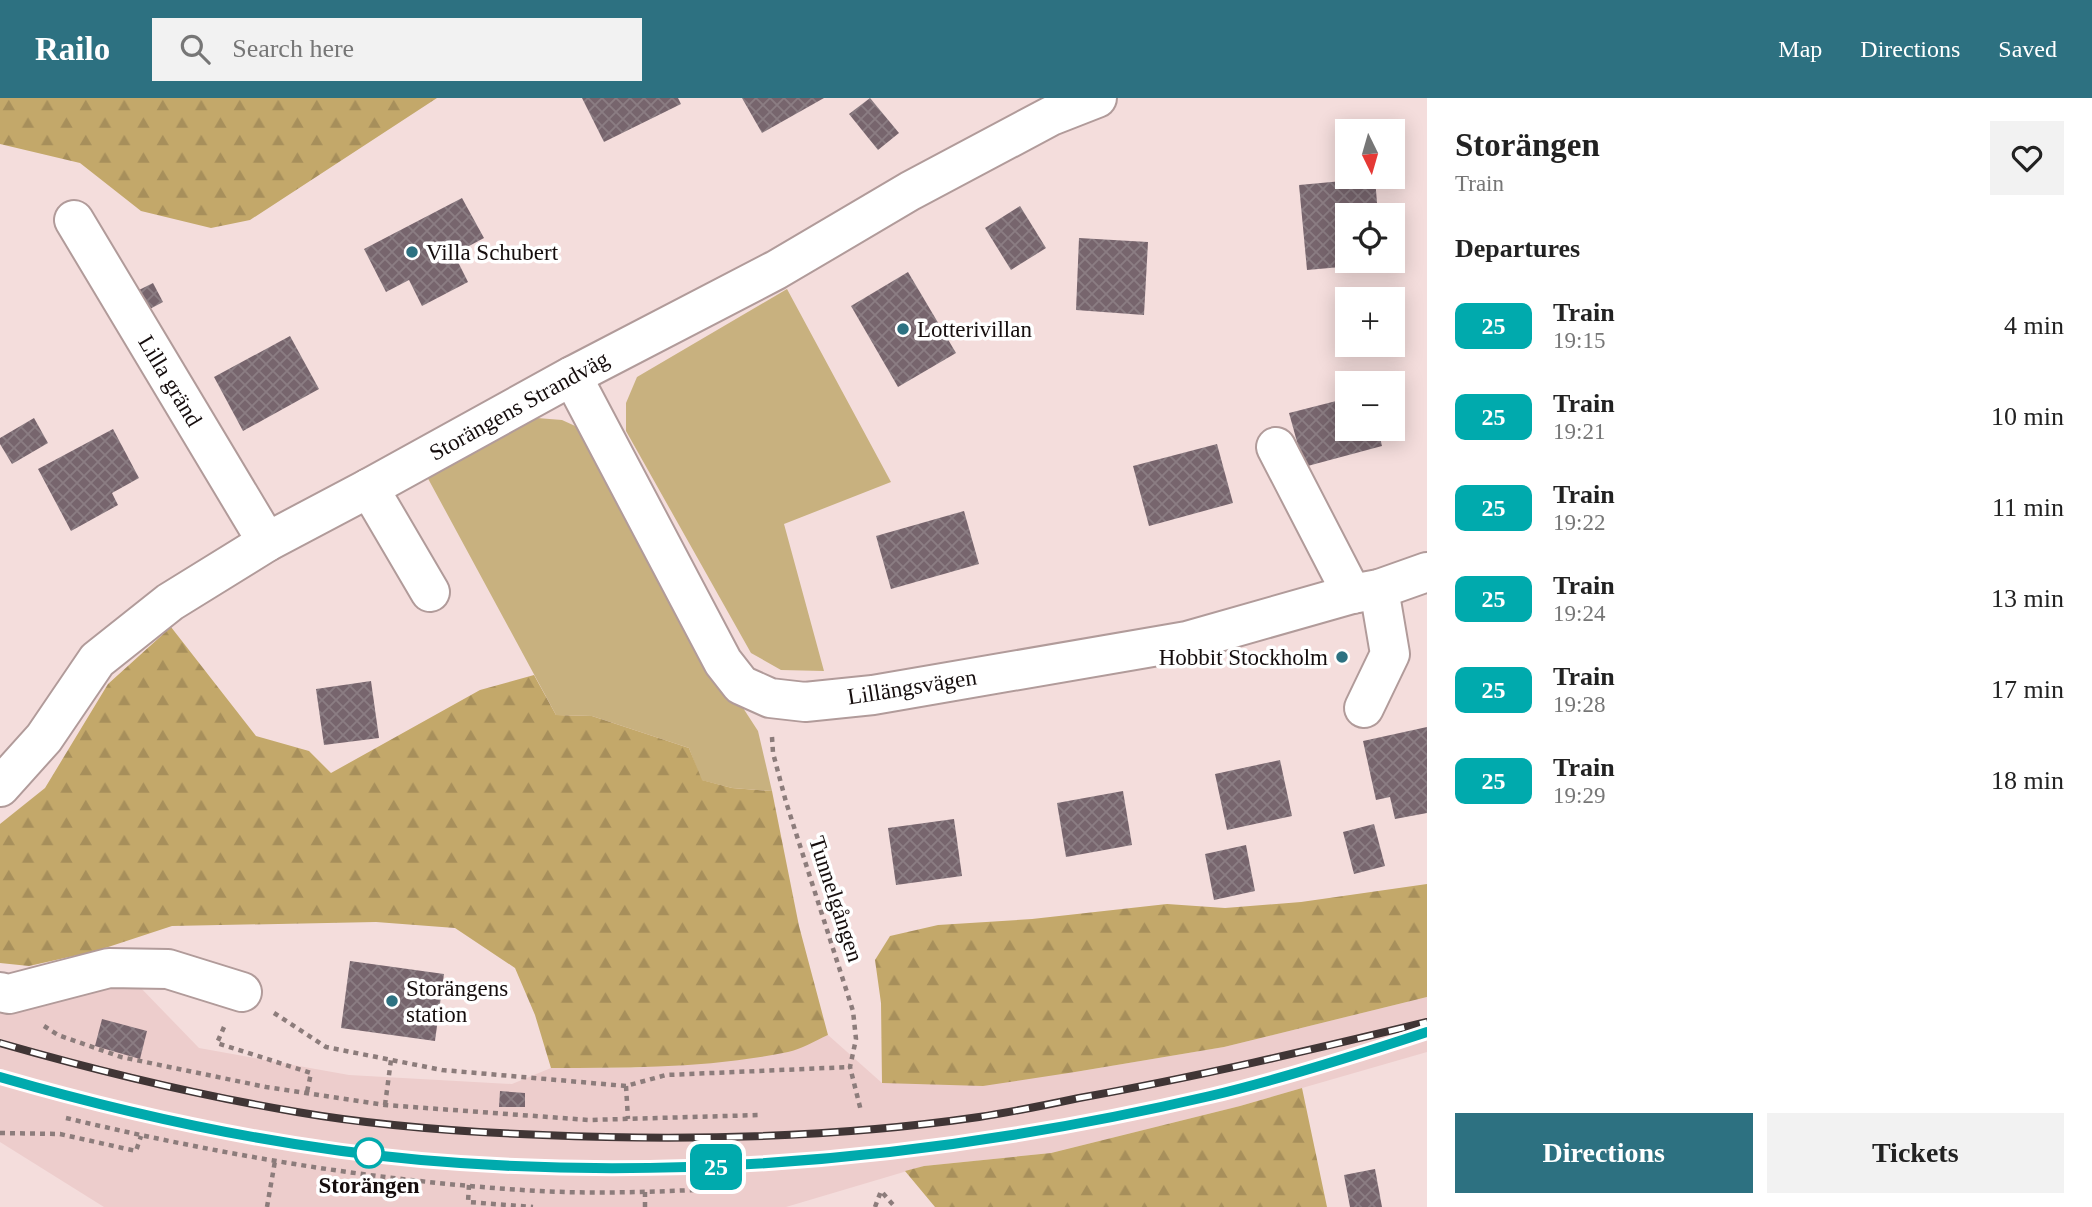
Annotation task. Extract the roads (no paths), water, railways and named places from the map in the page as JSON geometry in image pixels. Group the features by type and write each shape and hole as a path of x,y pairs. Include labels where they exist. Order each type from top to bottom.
{"street":[{"name":"Storängens Strandväg","path":"0,788 44,738 97,660 170,602 267,542 572,376 776,270 910,191 1039,122 1097,98"},
{"name":"Lilla gränd","path":"74,220 267,542"},
{"name":"Lillängsvägen","path":"572,376 723,662 741,685 769,698 805,702 873,695 1187,641 1427,572"},
{"path":"1276,447 1365,592 1390,654 1364,708"},
{"path":"369,488 430,592"},
{"path":"5,993 109,968 167,969 242,992"}],"railway":[{"path":"0,1043 185,1090 327,1117 420,1128 512,1134 652,1138 816,1134 991,1115 1210,1072 1427,1022"},
{"path":"0,1077 156,1118 262,1139 368,1154 520,1167 620,1169 719,1166 818,1160 917,1149 1113,1117 1264,1082 1427,1032"}],"train":[{"name":"25","path":"0,1077 170,1122 255,1138 419,1160 603,1169 713,1167 853,1156 968,1143 1094,1121 1214,1095 1427,1032"}],"place":[{"name":"Villa Schubert","path":"412,252"},
{"name":"Lotterivillan","path":"903,329"},
{"name":"Hobbit Stockholm","path":"1342,657"},
{"name":"Storängens station","path":"392,1001"},
{"name":"Storängen","path":"369,1153"}]}
